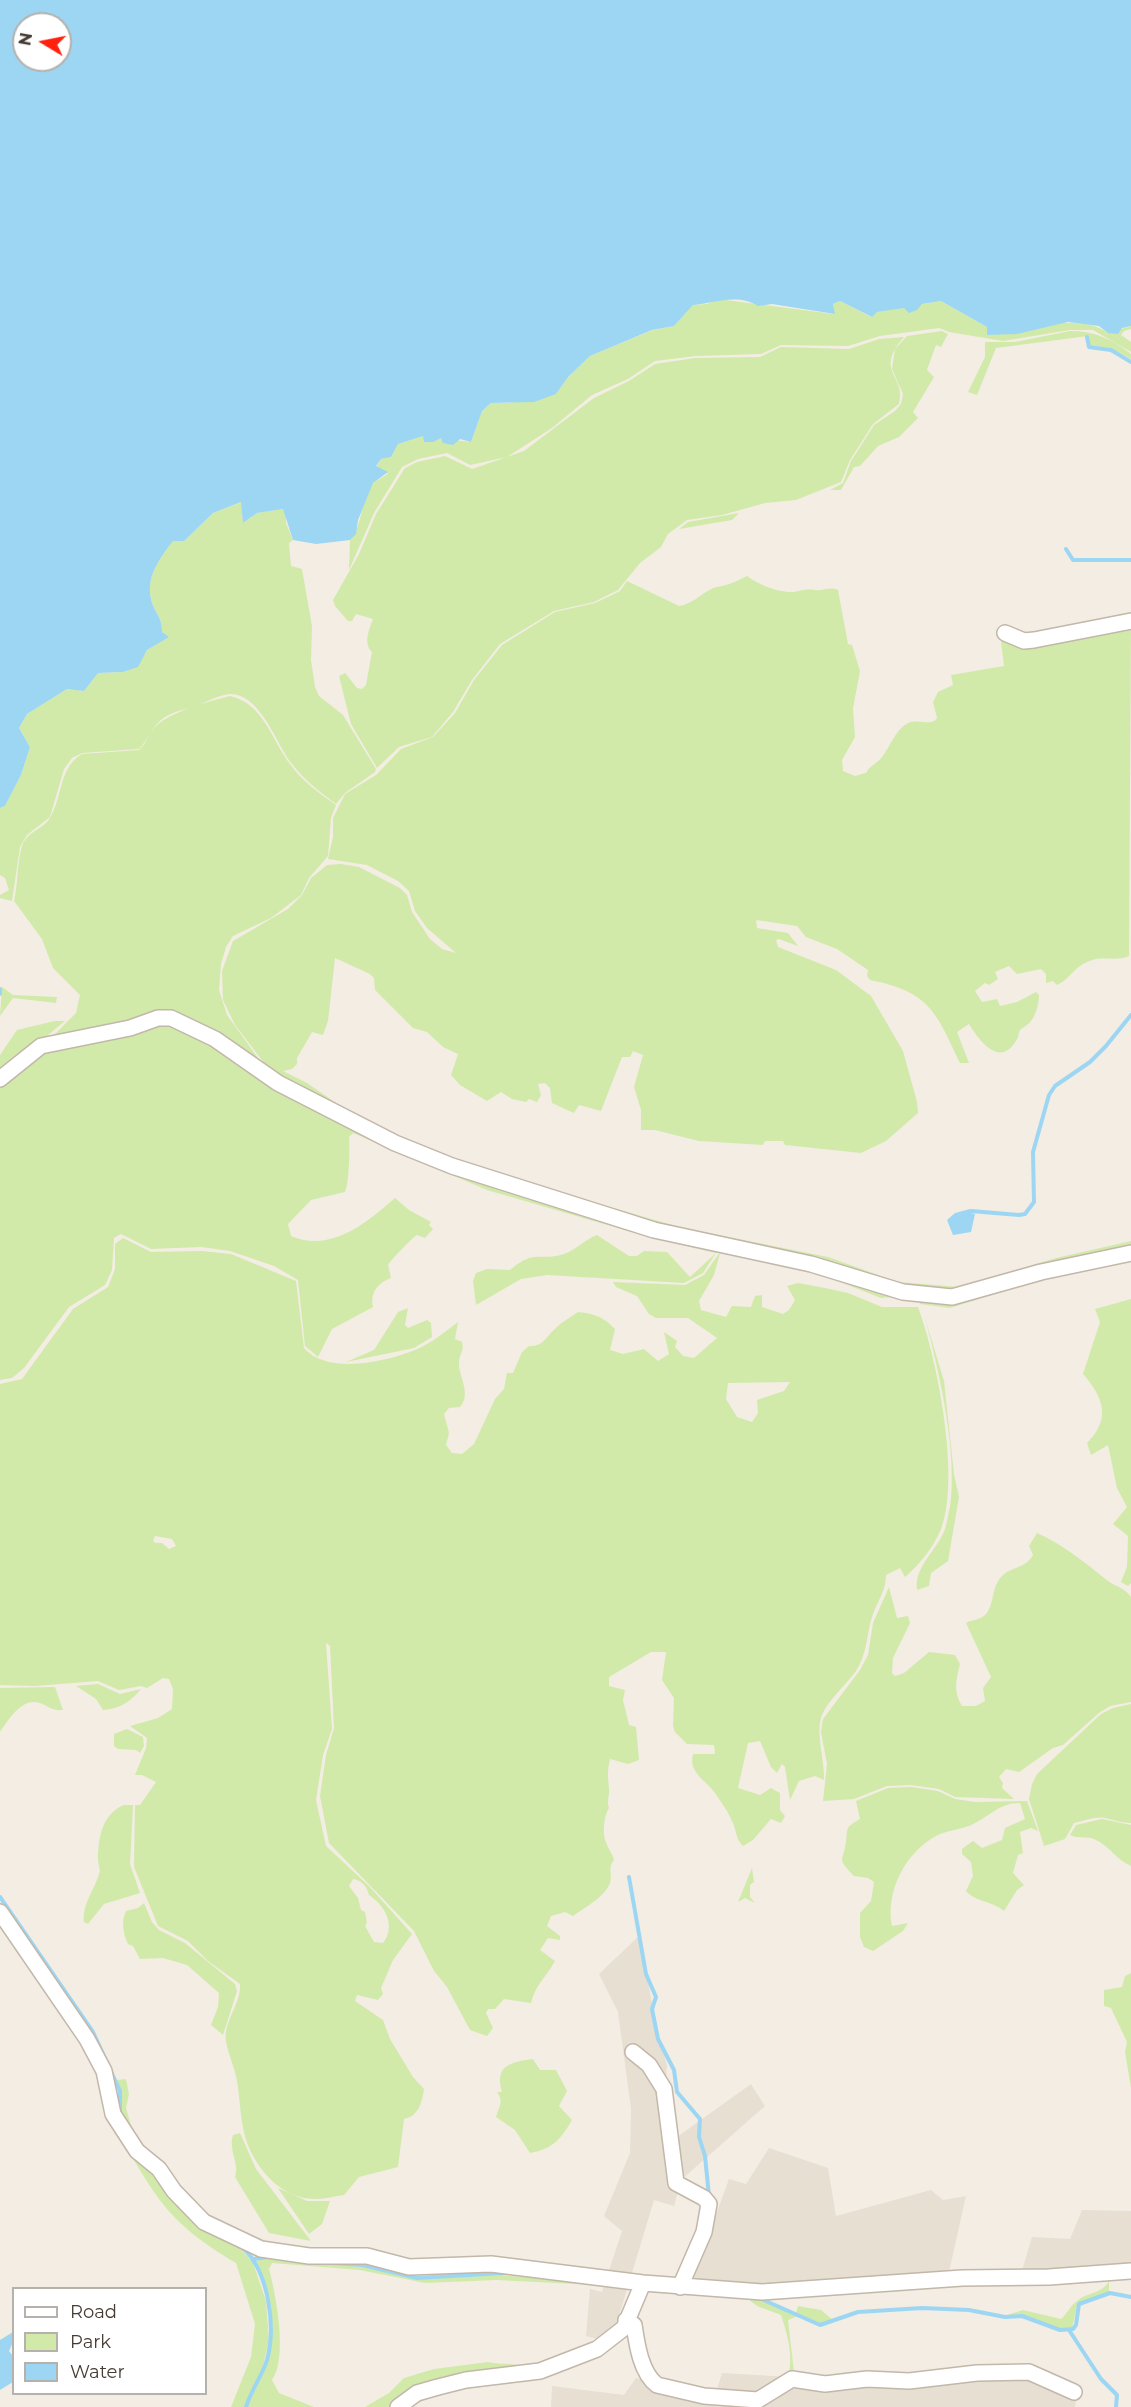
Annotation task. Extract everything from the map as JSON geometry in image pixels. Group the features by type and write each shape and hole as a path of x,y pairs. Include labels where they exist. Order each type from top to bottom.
{"street":[{"path":"1005,633 1024,640 1034,640 1131,621"},
{"path":"0,1079 41,1046 130,1028 158,1018 171,1018 215,1039 278,1083 395,1143 452,1166 654,1230 811,1264 903,1292 952,1297 1041,1272 1131,1253"},
{"path":"0,1912 87,2038 104,2071 113,2114 118,2125 137,2151 159,2169 190,2209 212,2226 238,2240 281,2252 309,2256 367,2256 409,2267 491,2264 680,2287 762,2292 962,2278 1049,2277 1131,2271"},
{"path":"633,2052 654,2070 664,2089 676,2183 704,2198 708,2204 704,2232 680,2287"},
{"path":"398,2407 417,2393 438,2386 466,2380 540,2371 597,2349 624,2328 643,2283"},
{"path":"626,2320 634,2325 645,2374 651,2381 657,2385 704,2396 759,2400 792,2379 825,2384 867,2379 909,2381 977,2373 1029,2372 1074,2392"}],"shaded area":[{"path":"640,1935 655,2021 667,2066 665,2093 677,2137 751,2084 765,2106 681,2180 674,2206 654,2200 611,2342 586,2336 590,2289 602,2292 622,2231 604,2216 630,2153 631,2109 618,2012 599,1974"},
{"path":"769,2148 828,2168 836,2216 931,2190 943,2200 966,2196 947,2281 690,2286 729,2179 746,2184"},
{"path":"1082,2210 1131,2211 1131,2275 1021,2274 1032,2237 1070,2239"},
{"path":"986,2369 1077,2392 1075,2407 551,2407 552,2386 624,2395 636,2378 716,2393 722,2373 824,2379"}],"green space":[{"path":"718,299 834,314 833,304 840,301 871,317 877,312 941,301 987,327 987,335 1049,324 1082,324 1108,333 1131,326 1131,329 1124,331 1121,335 1131,342 1131,352 1093,330 1070,330 1003,341 949,332 939,328 880,336 848,346 781,345 761,354 696,356 655,361 628,379 592,395 552,428 507,457 470,465 447,453 418,459 402,467 374,513 349,570 350,540 357,527 369,489 373,483 388,473 376,467 381,459 391,457 398,444 423,436 471,442 482,411 491,403 510,403 556,394 569,376 590,356 653,330 674,326 693,305 707,304"},
{"path":"942,331 948,334 941,347 936,345 927,370 934,377 913,412 918,418 899,437 878,446 860,466 854,467 841,490 830,490 843,483 851,461 874,425 895,411 901,404 903,394 892,369 895,349 907,336"},
{"path":"1070,331 1087,332 1110,340 1131,354 1131,359 1110,348 1090,345 1088,336 996,348 977,395 968,392 985,357 985,342 1015,342"},
{"path":"904,337 891,358 893,373 899,386 899,404 873,424 850,460 841,482 796,500 765,503 722,515 687,520 668,534 661,547 640,563 618,590 594,602 554,611 500,644 472,680 453,712 432,737 399,747 377,768 351,724 339,676 345,673 357,688 362,689 366,685 372,652 368,645 368,636 373,619 356,614 352,621 348,621 335,606 333,600 359,554 376,514 405,468 417,462 445,456 472,469 524,451 594,398 629,381 655,364 695,358 760,357 781,347 849,349 879,339"},
{"path":"242,502 243,523 257,513 283,509 286,514 286,523 293,540 289,543 291,566 302,569 312,626 311,660 315,687 319,696 343,715 376,769 375,772 345,793 336,804 312,786 297,770 267,721 251,702 241,696 230,694 221,696 165,717 139,749 82,753 72,758 64,769 50,817 27,835 20,847 12,901 0,898 0,895 9,890 5,878 0,875 0,808 5,806 21,775 30,747 19,728 27,714 67,689 84,691 98,673 123,672 137,667 147,650 168,637 162,632 162,626 151,600 150,582 156,565 173,541 184,541 213,513"},
{"path":"739,513 732,520 679,529 688,522"},
{"path":"747,576 766,587 783,591 838,590 848,644 852,645 860,671 853,708 855,737 842,760 843,771 855,776 866,773 880,759 903,726 916,721 935,721 937,718 933,702 938,692 953,685 951,675 1004,666 1000,633 1031,643 1131,623 1129,956 1087,962 1057,985 1053,981 1046,983 1046,974 1041,969 1017,974 1009,966 995,972 998,979 989,985 985,983 975,991 982,1002 997,999 1000,1006 1017,1002 1036,992 1039,995 1036,1012 1030,1022 1020,1030 1011,1048 1004,1052 991,1050 969,1024 957,1032 969,1063 960,1063 937,1017 919,998 890,985 870,980 867,976 868,970 837,949 806,937 797,926 756,920 757,928 788,933 798,946 779,939 776,940 778,947 836,970 871,996 903,1051 918,1113 886,1141 861,1153 785,1145 783,1141 765,1141 763,1145 699,1141 655,1130 641,1130 641,1110 634,1087 643,1055 633,1051 630,1057 622,1057 601,1111 579,1105 574,1113 552,1103 550,1088 545,1083 538,1084 541,1095 537,1102 529,1099 526,1102 512,1099 501,1092 487,1101 460,1085 451,1075 458,1054 443,1047 427,1032 413,1028 375,990 374,978 370,974 335,958 328,1021 323,1035 312,1032 297,1058 297,1064 292,1069 283,1071 307,1083 358,1118 472,1167 679,1227 828,1257 898,1282 960,1287 1056,1258 1131,1241 1131,1251 1039,1270 956,1293 937,1294 885,1284 802,1258 670,1230 451,1163 357,1122 275,1077 235,1025 223,1000 222,971 233,941 288,909 302,895 311,878 327,865 341,864 359,867 400,888 407,895 412,912 430,939 442,949 456,953 427,928 415,911 409,891 398,881 367,865 328,859 333,837 333,818 345,794 376,775 401,749 433,737 455,713 474,680 502,645 555,612 595,603 620,591 627,581 679,606 713,588"},
{"path":"230,696 242,700 259,714 283,754 300,776 336,805 331,818 328,856 309,878 301,895 271,918 233,936 226,947 221,964 219,990 227,1015 271,1076 185,1019 52,1037 76,1013 80,995 53,968 42,939 14,901 20,853 24,841 48,820 55,808 69,766 82,754 139,750 161,722 190,708"},
{"path":"2,987 13,995 57,997 56,1003 13,998 0,1016"},
{"path":"55,1021 65,1021 0,1075 0,1055 17,1030"},
{"path":"154,1024 182,1026 343,1122 719,1248 716,1253 652,1238 487,1190 353,1133 349,1137 345,1192 311,1200 288,1224 291,1236 320,1241 334,1238 360,1225 395,1198 409,1210 431,1222 429,1225 433,1229 425,1238 417,1235 393,1258 388,1265 391,1278 376,1289 372,1302 373,1307 332,1329 318,1357 305,1346 298,1280 274,1266 230,1251 201,1247 151,1249 121,1234 114,1238 112,1270 105,1285 69,1307 24,1368 12,1378 0,1380 0,1084 35,1053"},
{"path":"597,1235 629,1256 637,1256 644,1251 667,1252 690,1277 716,1253 703,1273 684,1283 547,1275 521,1279 476,1305 473,1281 476,1273 487,1269 510,1270 532,1257 564,1254"},
{"path":"123,1238 151,1252 202,1251 231,1254 296,1281 304,1348 314,1356 327,1361 357,1364 388,1359 415,1350 437,1338 458,1322 455,1339 463,1345 459,1365 465,1397 460,1407 449,1408 444,1414 449,1433 446,1445 452,1453 462,1454 474,1444 495,1399 504,1389 507,1373 513,1373 522,1352 529,1346 542,1343 559,1325 578,1312 599,1317 615,1329 610,1350 623,1354 644,1349 658,1361 669,1354 664,1332 677,1341 675,1347 683,1356 694,1358 717,1338 688,1318 656,1318 649,1314 637,1296 616,1287 613,1282 685,1285 704,1275 723,1248 787,1262 895,1297 881,1298 812,1271 720,1253 714,1275 699,1301 701,1310 726,1317 732,1306 751,1307 755,1296 762,1295 762,1307 783,1314 789,1310 795,1300 787,1286 798,1283 825,1288 848,1293 882,1307 918,1307 932,1356 939,1386 948,1450 947,1507 941,1529 934,1543 916,1567 905,1577 900,1568 886,1575 885,1586 873,1614 860,1664 822,1715 820,1738 824,1780 815,1776 799,1781 790,1800 785,1767 782,1764 777,1773 771,1767 760,1741 748,1743 738,1788 760,1795 771,1788 780,1793 780,1810 785,1816 781,1823 771,1819 753,1840 743,1846 726,1810 693,1766 693,1754 715,1754 714,1745 687,1744 675,1732 673,1726 674,1698 662,1680 666,1652 651,1652 609,1677 609,1686 625,1690 623,1700 629,1725 636,1727 639,1760 628,1764 610,1759 608,1767 609,1808 604,1830 605,1839 614,1860 611,1866 610,1883 599,1897 573,1916 565,1912 551,1916 547,1926 560,1936 560,1940 548,1938 540,1950 555,1961 538,1986 531,2003 504,1999 495,2009 488,2009 486,2013 493,2028 487,2036 470,2030 447,1987 434,1971 414,1931 329,1843 320,1796 326,1755 334,1728 330,1646 326,1643 332,1729 323,1755 316,1800 326,1846 369,1886 412,1934 393,1960 381,1988 383,1994 378,2000 357,1995 355,2001 383,2020 390,2039 413,2077 424,2089 416,2112 404,2119 398,2167 359,2177 344,2195 319,2199 303,2198 279,2187 260,2168 244,2132 236,2076 226,2041 227,2026 238,1998 240,1984 208,1961 188,1941 158,1926 134,1867 135,1805 140,1805 156,1782 142,1775 135,1775 146,1748 147,1738 130,1726 158,1718 172,1709 173,1689 169,1679 163,1678 147,1688 141,1686 119,1690 98,1681 35,1686 0,1685 0,1384 22,1379 73,1309 108,1287 115,1269 115,1244","holes":["790,1382 784,1391 757,1400 758,1413 752,1422 737,1417 726,1399 728,1383","155,1536 172,1539 176,1546 169,1549 162,1543 153,1541","353,1879 361,1882 369,1895 384,1910 389,1929 383,1943 374,1942 365,1926 367,1923 365,1912 361,1910 358,1898 349,1886"]},
{"path":"1050,1277 950,1308 920,1304 917,1298"},
{"path":"1131,1299 1131,1583 1128,1586 1121,1582 1127,1567 1128,1536 1113,1524 1127,1507 1117,1488 1108,1445 1091,1455 1087,1443 1099,1425 1102,1408 1096,1392 1083,1374 1100,1322 1095,1309"},
{"path":"408,1308 405,1325 408,1328 427,1320 431,1323 432,1337 414,1348 346,1362 374,1350 398,1312"},
{"path":"925,1318 944,1381 954,1474 959,1497 948,1561 931,1573 929,1586 917,1590 917,1581 922,1566 945,1529 952,1485 946,1412"},
{"path":"1037,1533 1083,1561 1131,1597 1131,1702 1110,1706 1063,1745 1053,1748 1019,1772 1006,1769 999,1777 1003,1783 1002,1788 1014,1799 955,1797 939,1789 911,1785 887,1786 854,1799 823,1801 827,1764 821,1732 823,1719 860,1670 868,1655 873,1623 889,1587 897,1618 908,1616 910,1623 893,1658 892,1673 895,1676 904,1673 929,1652 955,1655 960,1664 956,1685 959,1701 962,1706 976,1706 985,1701 983,1688 991,1677 966,1623 986,1614 996,1585 1002,1576 1030,1559 1033,1555 1029,1546"},
{"path":"98,1684 120,1694 141,1689 125,1704 103,1710 96,1699 76,1686"},
{"path":"55,1687 63,1710 40,1703 27,1703 17,1710 0,1732 0,1688"},
{"path":"1131,1704 1131,1823 1094,1818 1074,1823 1065,1839 1044,1846 1029,1799 1037,1774 1101,1714 1113,1708"},
{"path":"127,1729 143,1737 144,1746 140,1753 136,1750 118,1749 114,1746 114,1734"},
{"path":"911,1787 938,1791 955,1799 975,1802 1027,1801 1038,1831 1031,1828 1020,1832 1023,1853 1018,1855 1013,1873 1024,1885 1017,1890 1004,1911 966,1891 973,1876 971,1862 962,1854 962,1849 973,1841 982,1848 1002,1840 1005,1828 1025,1819 1020,1803 1006,1805 971,1825 940,1834 925,1843 907,1862 895,1886 892,1899 892,1926 908,1923 903,1931 873,1951 864,1947 860,1937 860,1913 871,1901 874,1882 868,1878 854,1876 845,1866 842,1857 847,1830 860,1819 856,1801 888,1788"},
{"path":"124,1805 133,1805 130,1864 140,1893 104,1904 88,1924 84,1922 84,1915 100,1872 98,1860 100,1835 111,1814"},
{"path":"1102,1819 1131,1825 1131,1866 1099,1842 1091,1838 1070,1835 1076,1825"},
{"path":"752,1868 754,1882 750,1885 750,1897 755,1903 745,1898 738,1902"},
{"path":"144,1903 152,1922 159,1930 185,1943 235,1984 237,1991 223,2035 211,2025 218,2007 219,1993 187,1965 163,1958 140,1959 133,1946 128,1944 123,1928 124,1915 126,1911 138,1908"},
{"path":"1131,1973 1131,2088 1125,2052 1127,2042 1111,2008 1104,2006 1104,1990 1122,1987 1125,1976"},
{"path":"533,2059 540,2070 556,2070 567,2091 559,2106 572,2120 556,2142 545,2149 530,2153 515,2130 496,2117 501,2102 497,2092 502,2092 500,2076 502,2070 511,2064"},
{"path":"126,2079 129,2094 126,2108 134,2135 122,2113 121,2090 117,2080"},
{"path":"240,2133 256,2169 311,2241 269,2233 235,2177 236,2167 232,2141 233,2135"},
{"path":"120,2136 144,2159 185,2213 207,2230 241,2249 253,2263 266,2301 269,2341 263,2366 245,2407 231,2407 251,2357 255,2324 236,2263 195,2236 167,2209 144,2177"},
{"path":"278,2188 307,2201 330,2201 322,2224 309,2234"},
{"path":"268,2258 362,2267 420,2279 502,2275 617,2286 496,2280 425,2283 360,2270 272,2263 269,2269 275,2294 280,2342 277,2370 272,2380 279,2393 314,2407 247,2407 264,2369 271,2342 268,2300 256,2260"},
{"path":"1109,2281 1109,2292 1078,2303 1072,2328 1060,2329 1022,2315 1004,2316 1023,2310 1061,2319 1077,2301 1098,2291"},
{"path":"748,2299 760,2300 798,2316 788,2320 794,2372 791,2377 787,2379 790,2355 781,2315 757,2306"},
{"path":"798,2306 821,2310 833,2320 819,2324 796,2313"},
{"path":"488,2362 515,2364 531,2369 395,2407 365,2407 389,2393 404,2378 434,2369"}],"water":[{"path":"0,0 1131,0 1131,326 1122,328 1118,334 1108,333 1099,326 1068,322 1017,334 987,335 987,327 941,301 922,304 917,310 909,313 904,308 877,312 872,317 840,301 833,304 835,314 772,304 758,306 734,299 693,305 674,326 652,330 590,356 569,376 556,394 534,402 491,403 482,411 471,442 460,439 453,445 443,443 441,438 433,442 424,442 423,436 398,444 391,457 381,459 376,466 388,472 373,483 358,520 356,534 350,540 316,544 293,540 283,509 257,513 243,523 241,502 213,513 184,541 173,541 156,565 150,582 151,600 161,623 162,632 169,637 147,650 138,667 123,672 98,673 84,691 67,689 27,714 19,728 30,747 21,775 5,806 0,808"},
{"path":"970,1209 971,1213 975,1214 971,1232 953,1235 947,1220 955,1213"},
{"path":"12,2333 12,2344 9,2351 12,2355 12,2383 0,2390 0,2340"}],"waterway":[{"path":"1087,337 1089,347 1111,350 1131,362"},
{"path":"1066,549 1073,560 1131,560"},
{"path":"0,989 0,994"},
{"path":"971,1211 1025,1214 1034,1202 1033,1152 1049,1095 1055,1086 1090,1062 1131,1015"},
{"path":"629,1877 646,1974 656,1997 652,2009 658,2039 674,2070 677,2092 700,2119 699,2137 705,2156 709,2196"},
{"path":"0,1897 93,2032 120,2091 120,2114"},
{"path":"243,2248 252,2258 264,2285 271,2332 267,2360 246,2407"},
{"path":"253,2259 269,2257"},
{"path":"333,2263 362,2265 417,2278 504,2273"},
{"path":"759,2298 820,2325 858,2312 922,2308 969,2310 1005,2317 1022,2316 1060,2330 1073,2329 1076,2325 1079,2304 1110,2293 1131,2297"},
{"path":"1069,2330 1101,2379 1117,2395 1116,2407"}]}
